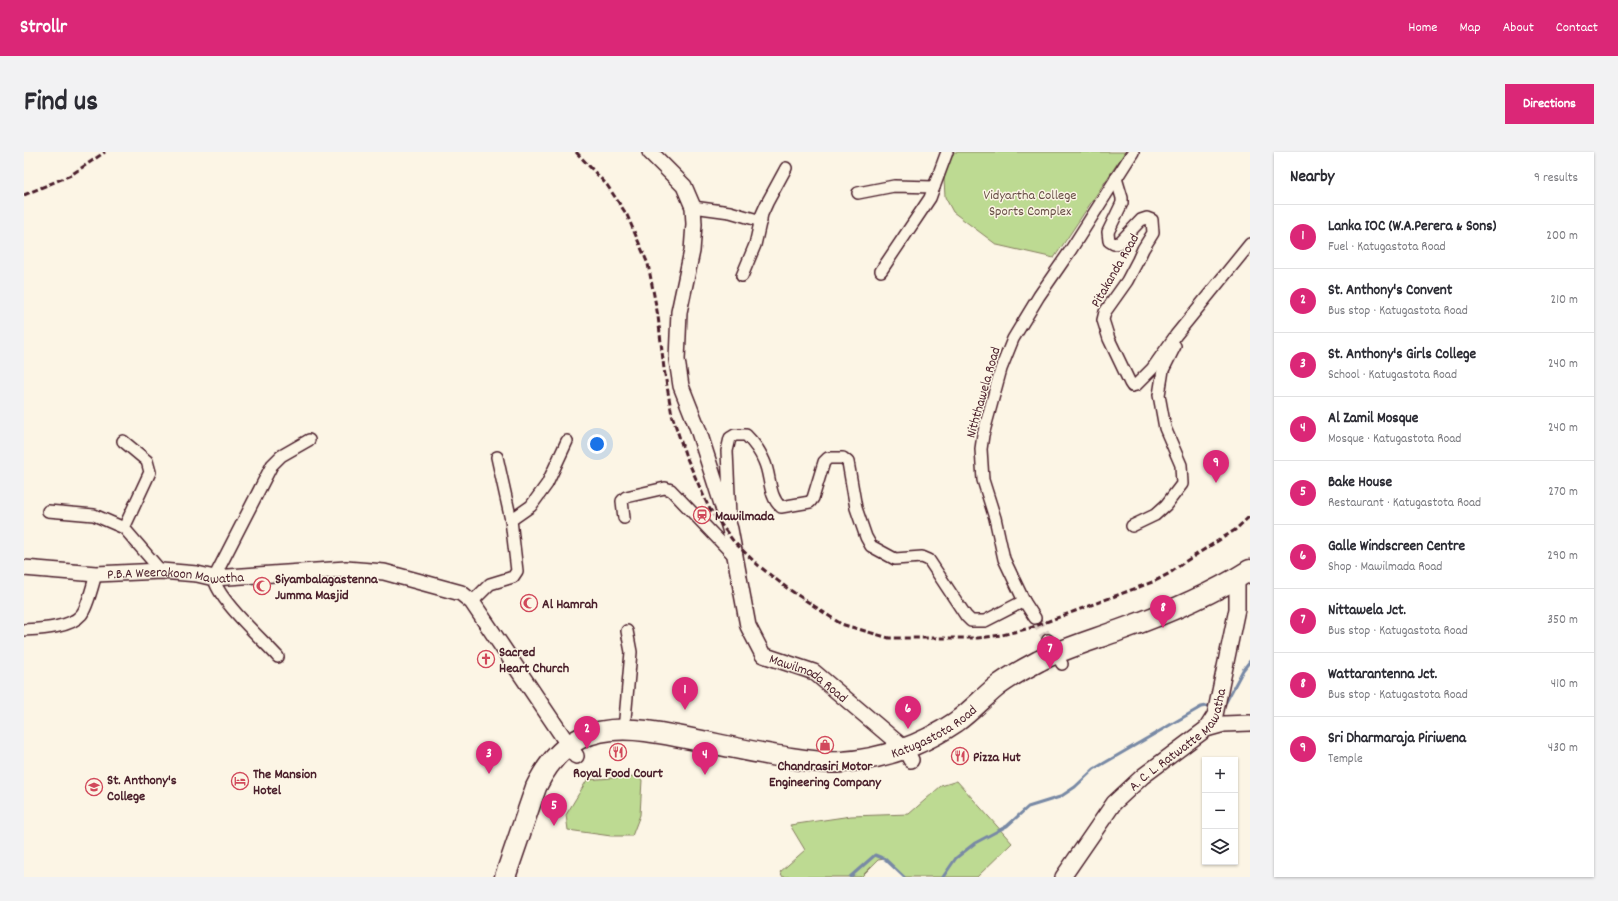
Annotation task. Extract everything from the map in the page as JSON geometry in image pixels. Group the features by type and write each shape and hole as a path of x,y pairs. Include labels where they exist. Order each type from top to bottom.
{"highway":[{"name":"Katugastota Road","path":"518,877 548,790 572,751 576,740 596,732 609,729 624,730 655,733 771,755 825,762 839,762 934,750 964,731 1021,684 1056,652 1163,628 1244,582"},
{"name":"Katugastota Road","path":"504,877 542,774 555,757 572,751 587,749 609,742 628,742 790,770 811,773 845,774 873,771 908,754"}],"street":[{"path":"650,152 684,186 693,207 730,212 761,221"},
{"path":"881,271 930,198 946,152"},
{"name":"Niththawela Road","path":"1035,618 1024,601 1004,559 995,518 983,480 981,450 983,435 1001,369 1013,339 1039,296 1070,251 1133,152"},
{"path":"742,276 755,245 767,203 786,168"},
{"name":"Pitakanda Road","path":"1116,178 1122,198 1108,232 1109,241 1114,244 1119,243 1141,220 1147,218 1152,220 1153,225 1153,232 1142,249 1127,281 1104,312 1103,320 1109,339 1132,386 1136,385 1152,369 1176,335 1187,324 1250,244"},
{"path":"858,193 894,186 934,187"},
{"name":"Mawilmada Road","path":"693,207 694,224 692,251 679,312 677,360 681,386 698,429 730,529 748,626 763,655 814,672 908,754"},
{"path":"1132,526 1155,515 1166,505 1182,484 1181,465 1165,428 1159,395 1163,370 1187,324"},
{"path":"730,529 727,451 730,438 735,435 746,435 752,441 765,461 775,502 781,507 810,502 813,498 824,462 828,458 843,458 848,462 856,508 866,537 871,546 894,559 922,557 929,560 966,616 971,621 985,621 1024,601"},
{"path":"278,657 228,604 215,584 214,578 272,465 281,456 309,440"},
{"path":"123,441 147,461 150,472 124,528"},
{"path":"511,520 531,506 547,484 567,441"},
{"path":"472,602 490,584 513,577 517,571 511,520 497,457"},
{"path":"624,518 622,501 626,497 665,488 671,490 736,558"},
{"path":"48,511 94,515 124,528 161,571"},
{"name":"P.B.A Weerakoon Mawatha","path":"24,568 96,574 161,571 197,574 214,578 346,569 384,572 461,593 472,602 572,751"},
{"path":"24,630 66,625 81,615 96,574"},
{"name":"A. C. L. Ratwatte Mawatha","path":"1063,877 1114,803 1144,776 1206,729 1215,715 1244,582"},
{"path":"624,730 631,652 627,631"},
{"path":"1206,729 1224,724 1250,723"}],"green space":[{"name":"Vidyartha College Sports Complex","path":"950,152 1125,152 1054,258 997,245 953,212 945,197 944,179"},
{"path":"637,776 642,780 640,815 632,836 611,836 568,830 566,815 587,780"},
{"path":"957,781 1012,843 977,877 904,877 885,859 878,860 861,877 783,877 780,872 805,850 790,825 851,816 909,814 941,786"}],"waterway":[{"path":"1223,702 1226,702 1243,670 1250,661"},
{"path":"943,877 956,858 975,843 1007,826 1028,807 1060,797 1075,787 1094,769 1201,707 1212,705"},
{"path":"850,877 875,855 885,859 904,877"}],"tunnel":[{"path":"1035,618 1048,640"}],"railway":[{"path":"24,195 71,175 105,152"},
{"path":"576,152 607,185 627,215 648,264 658,316 664,369 672,415 685,454 709,508 734,542 759,566 787,588 841,624 889,638 978,638 1002,635 1030,628 1155,581 1170,573 1235,530 1250,516"}],"place":[{"name":"Sri Dharmaraja Piriwena","path":"1216,483"},
{"name":"Mawilmada","path":"702,515"},
{"name":"Siyambalagastenna Jumma Masjid","path":"262,586"},
{"name":"Al Hamrah","path":"529,603"},
{"name":"Wattarantenna Jct.","path":"1163,628"},
{"name":"Sacred Heart Church","path":"486,659"},
{"name":"Nittawela Jct.","path":"1050,669"},
{"name":"Lanka IOC (W.A.Perera & Sons)","path":"685,710"},
{"name":"Galle Windscreen Centre","path":"908,729"},
{"name":"Chandrasiri Motor Engineering Company","path":"825,745"},
{"name":"St. Anthony's Convent","path":"587,749"},
{"name":"Royal Food Court","path":"618,752"},
{"name":"Pizza Hut","path":"960,756"},
{"name":"St. Anthony's Girls College","path":"489,774"},
{"name":"Al Zamil Mosque","path":"705,775"},
{"name":"The Mansion Hotel","path":"240,781"},
{"name":"St. Anthony's College","path":"94,787"},
{"name":"Bake House","path":"554,826"}]}
